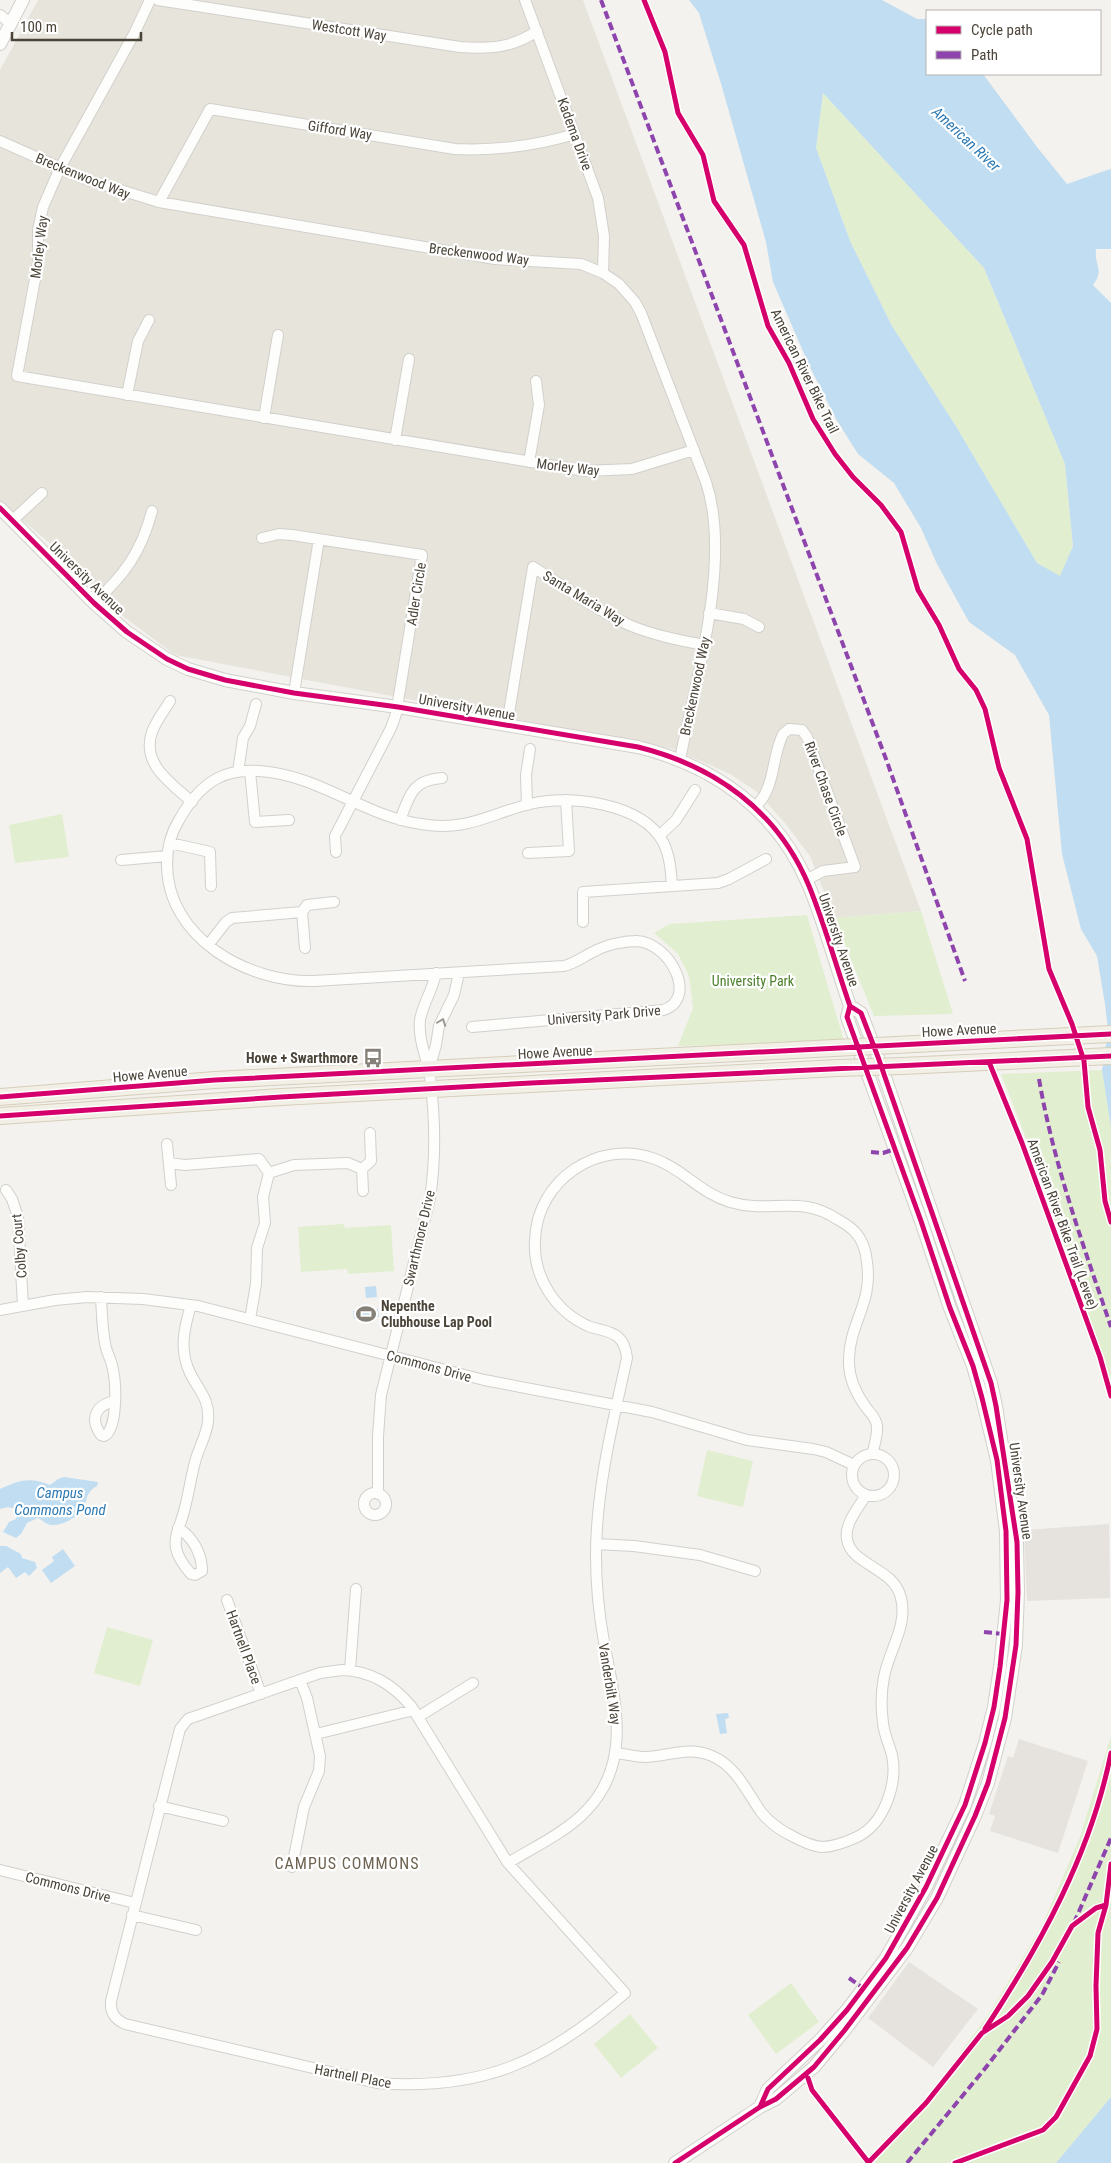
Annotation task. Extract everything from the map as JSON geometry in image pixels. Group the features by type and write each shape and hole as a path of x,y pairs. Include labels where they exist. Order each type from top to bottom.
{"main road":[{"name":"Howe Avenue","path":"0,1096 215,1080 1111,1034"},
{"path":"0,1116 281,1097 1111,1056"}],"street":[{"path":"0,44 5,19 23,0"},
{"name":"Morley Way","path":"150,0 134,34 51,186 39,224 38,263 17,376 585,471 620,471 650,465 694,450"},
{"name":"Westcott Way","path":"158,0 460,47 506,45 521,42 537,31"},
{"name":"Kadema Drive","path":"525,0 601,210 604,236 603,272"},
{"name":"Gifford Way","path":"159,202 210,109 455,149 484,150 523,147 575,134"},
{"name":"Breckenwood Way","path":"0,141 109,188 159,202 495,260 568,262 603,272 628,292 641,313 694,450 709,492 715,519 716,553 709,612 680,759"},
{"path":"127,395 138,342 149,320"},
{"path":"264,418 278,334"},
{"path":"395,440 409,359"},
{"name":"Morley Way","path":"529,462 539,405 536,381"},
{"path":"13,520 42,493"},
{"name":"University Avenue","path":"0,508 94,603 142,643 167,659 188,669 225,680 294,693 398,707 638,747 680,759 722,782 754,807 786,844 806,880 850,1006 861,1013 878,1057 994,1395 1008,1471 1017,1542 1016,1645 1005,1718 988,1783 976,1816 937,1898 907,1948 820,2059 776,2099 760,2107 675,2163"},
{"name":"University Avenue","path":"94,603 118,581 127,569 142,542 152,511"},
{"name":"Adler Circle","path":"262,538 279,534 422,556 398,707"},
{"path":"294,693 319,539"},
{"name":"Santa Maria Way","path":"507,725 533,567 628,624 666,637 704,645"},
{"path":"709,612 744,619 760,627"},
{"path":"170,701 152,732 150,742 152,759 160,774 192,802"},
{"path":"238,772 243,738 250,726 256,704"},
{"path":"336,852 335,836 391,728 398,707"},
{"name":"River Chase Circle","path":"754,807 768,788 783,734 789,729 802,730 807,737 855,867 823,871 806,880"},
{"path":"527,805 526,775 530,749"},
{"path":"250,771 255,822 289,820"},
{"name":"University Park Drive","path":"472,1027 663,1010 672,1007 678,1000 679,984 675,971 666,955 651,944 635,941 598,950 578,962 564,966 308,982 283,980 264,975 235,963 208,945 190,927 174,900 169,885 167,856 177,823 192,802 208,785 218,778 238,772 250,771 290,775 309,781 400,820 428,826 466,824 527,805 566,800 582,801 630,814 641,819 659,836 669,859 672,886"},
{"path":"400,820 409,797 418,784 424,780 442,778"},
{"path":"659,836 676,820 695,790"},
{"path":"528,853 569,851 566,800"},
{"path":"170,843 210,852 211,886"},
{"path":"121,860 167,856"},
{"path":"583,922 582,892 718,883 766,859"},
{"path":"305,948 302,912 307,905 334,902"},
{"path":"208,945 226,922 232,918 302,912"},
{"path":"429,1069 421,1048 420,1019 433,987 436,973"},
{"path":"429,1069 439,1026 454,994 459,973"},
{"name":"Swarthmore Drive","path":"378,1494 381,1394 431,1192 434,1148 429,1069"},
{"path":"362,1169 371,1161 370,1133"},
{"path":"167,1144 171,1185"},
{"name":"Vanderbilt Way","path":"508,1863 568,1826 586,1811 604,1787 616,1753 618,1730 616,1706 599,1610 596,1544 602,1483 627,1358 625,1347 615,1335 582,1322 570,1315 554,1300 540,1274 534,1243 538,1216 551,1191 560,1180 594,1158 625,1153 642,1155 666,1163 701,1189 728,1202 756,1207 788,1204 811,1206 828,1213 856,1233 866,1253 869,1285 850,1344 848,1361 856,1390 876,1423 873,1453"},
{"path":"169,1163 185,1165 259,1159 269,1173 263,1197 265,1223 257,1248 256,1284 250,1319"},
{"path":"269,1173 294,1165 348,1163 362,1169"},
{"path":"362,1169 364,1191"},
{"name":"Colby Court","path":"6,1190 12,1199 18,1217 23,1305"},
{"path":"101,1297 106,1347 113,1369 116,1392 115,1401"},
{"name":"Commons Drive","path":"0,1310 56,1300 101,1297 143,1299 191,1305 524,1389 618,1404 692,1422 746,1440 820,1451 854,1465"},
{"path":"178,1528 195,1461 208,1424 208,1404 189,1372 183,1343 191,1305"},
{"path":"873,1453 887,1458 894,1470 894,1478 887,1491 874,1496 866,1495 858,1490 852,1474 854,1465 862,1456 873,1453"},
{"path":"616,1753 644,1757 692,1750 714,1756 731,1769 767,1818 780,1830 808,1845 832,1846 866,1833 886,1806 893,1774 892,1756 883,1724 882,1702 884,1677 900,1629 903,1606 896,1584 877,1568 857,1557 850,1549 847,1539 850,1523 866,1495"},
{"path":"596,1544 634,1546 700,1555 755,1571"},
{"path":"350,1670 356,1589"},
{"name":"Hartnell Place","path":"227,1600 261,1694"},
{"name":"Hartnell Place","path":"350,1670 371,1675 390,1685 401,1694 416,1714 508,1863 625,1993 595,2019 549,2050 508,2068 447,2083 397,2085 357,2080 120,2022 112,2013 111,2001 177,1735 184,1723 300,1680 320,1673 350,1670"},
{"path":"292,1867 304,1807 319,1771 320,1756 316,1734 300,1680"},
{"path":"316,1734 416,1714 473,1683"},
{"path":"159,1806 222,1821"},
{"name":"Commons Drive","path":"0,1870 135,1903"},
{"path":"132,1915 196,1930"}],"shaded area":[{"path":"38,0 583,0 921,911 834,918 810,856 785,823 757,792 730,774 673,749 175,655 124,617 59,551 0,501 0,70"},
{"path":"1109,1524 1110,1598 1027,1601 1024,1530"},
{"path":"1019,1739 1088,1761 1058,1853 990,1831 995,1816 989,1814 1008,1756 1013,1758"},
{"path":"909,1962 978,2009 933,2067 868,2018"}],"green space":[{"path":"823,93 984,268 1065,464 1073,546 1060,577 1037,563 957,428 892,326 850,241 816,148"},
{"path":"62,814 69,857 15,863 9,825"},
{"path":"921,911 953,1014 874,1016 834,918"},
{"name":"University Park","path":"807,915 844,1041 678,1046 693,1008 689,976 678,954 654,933 670,924"},
{"path":"1102,1070 1111,1127 1111,1386 1059,1229 1001,1074"},
{"path":"344,1224 345,1228 391,1225 394,1271 348,1274 347,1269 301,1272 298,1227"},
{"path":"707,1450 753,1461 743,1507 697,1496"},
{"path":"107,1627 153,1640 140,1686 94,1673"},
{"path":"1111,1736 1111,2097 1056,2163 860,2163 931,2092 989,2014 1042,1926 1080,1837"},
{"path":"791,1983 819,2022 776,2054 748,2015"},
{"path":"630,2014 658,2048 621,2078 594,2044"}],"water":[{"name":"American River","path":"689,0 882,0 917,19 926,19 926,75 984,75 1067,184 1111,170 1111,249 1096,249 1099,271 1093,285 1111,303 1111,1127 1102,1070 1108,1030 1105,1004 1097,956 1081,929 1062,854 1049,715 1015,655 969,622 937,564 921,528 894,483 858,454 836,419 809,365 773,282 766,242 699,13","holes":["823,93 984,268 1065,464 1073,546 1060,576 1037,563 957,428 892,326 850,241 816,148"]},
{"path":"376,1286 377,1297 366,1298 365,1287"},
{"name":"Nepenthe Clubhouse Lap Pool","path":"378,1309 379,1317 354,1319 353,1311"},
{"name":"Campus Commons Pond","path":"64,1477 98,1482 97,1486 88,1495 81,1512 68,1521 56,1525 48,1524 38,1518 27,1523 21,1534 16,1538 3,1532 9,1522 16,1519 15,1509 8,1507 0,1509 0,1489 14,1483 30,1480 50,1485"},
{"name":"Campus Commons Pond","path":"0,1546 6,1546 21,1554 22,1558 35,1562 37,1568 29,1576 25,1572 16,1578 8,1567 0,1573"},
{"path":"63,1549 75,1566 51,1583 42,1570 54,1561 52,1557"},
{"path":"728,1713 729,1718 725,1719 727,1733 720,1734 716,1714"},
{"path":"1111,2097 1111,2163 1056,2163"}],"marked path":[{"path":"601,0 886,759 965,981"},
{"path":"1039,1079 1061,1174 1111,1327"},
{"path":"871,1152 883,1153 895,1149"},
{"path":"984,1632 1003,1634"},
{"path":"1074,1923 1111,1838"},
{"path":"907,2163 983,2071 1042,1995 1059,1962"},
{"path":"849,1978 863,1988"}],"cycle path":[{"name":"American River Bike Trail","path":"644,0 665,52 678,113 703,155 714,201 744,245 768,326 789,363 813,419 835,454 853,477 881,505 901,532 918,590 939,625 959,669 976,690 985,709 999,768 1027,839 1049,969 1072,1024 1084,1061 1088,1107 1100,1150 1105,1201 1111,1222"},
{"path":"0,508 94,603 127,632 167,659 188,669 225,680 294,693 398,707 638,747 666,755 693,766 718,780 762,814 780,835 796,859 809,886 850,1006 847,1017 921,1221 950,1308 973,1366 982,1398 997,1460 1006,1531 1007,1600 994,1707 985,1743 965,1805 926,1887 886,1958 847,2010 820,2040 768,2089 760,2107"},
{"path":"675,2163 760,2107 776,2099 814,2067 907,1948 937,1898 975,1816 988,1783 1005,1718 1016,1645 1017,1542 991,1383 878,1057 861,1013 850,1006"},
{"path":"0,1097 215,1080 1111,1034"},
{"path":"0,1116 281,1097 531,1083 1111,1056"},
{"name":"American River Bike Trail (Levee)","path":"989,1062 1022,1143 1100,1357 1111,1396"},
{"path":"985,2029 1026,1964 1062,1897 1091,1826 1111,1753"},
{"path":"955,2163 1043,2130 1056,2117 1090,2056 1097,2029 1098,1933 1106,1905 1111,1864"},
{"path":"868,2163 926,2103 982,2033 1008,2016 1028,1996 1052,1962 1072,1926 1096,1908 1106,1905"},
{"path":"808,2078 812,2090 869,2163"}],"place":[{"name":"Howe + Swarthmore","path":"373,1058"},
{"name":"Nepenthe Clubhouse Lap Pool","path":"366,1314"}],"district":[{"name":"CAMPUS COMMONS","path":"347,1863"}]}
